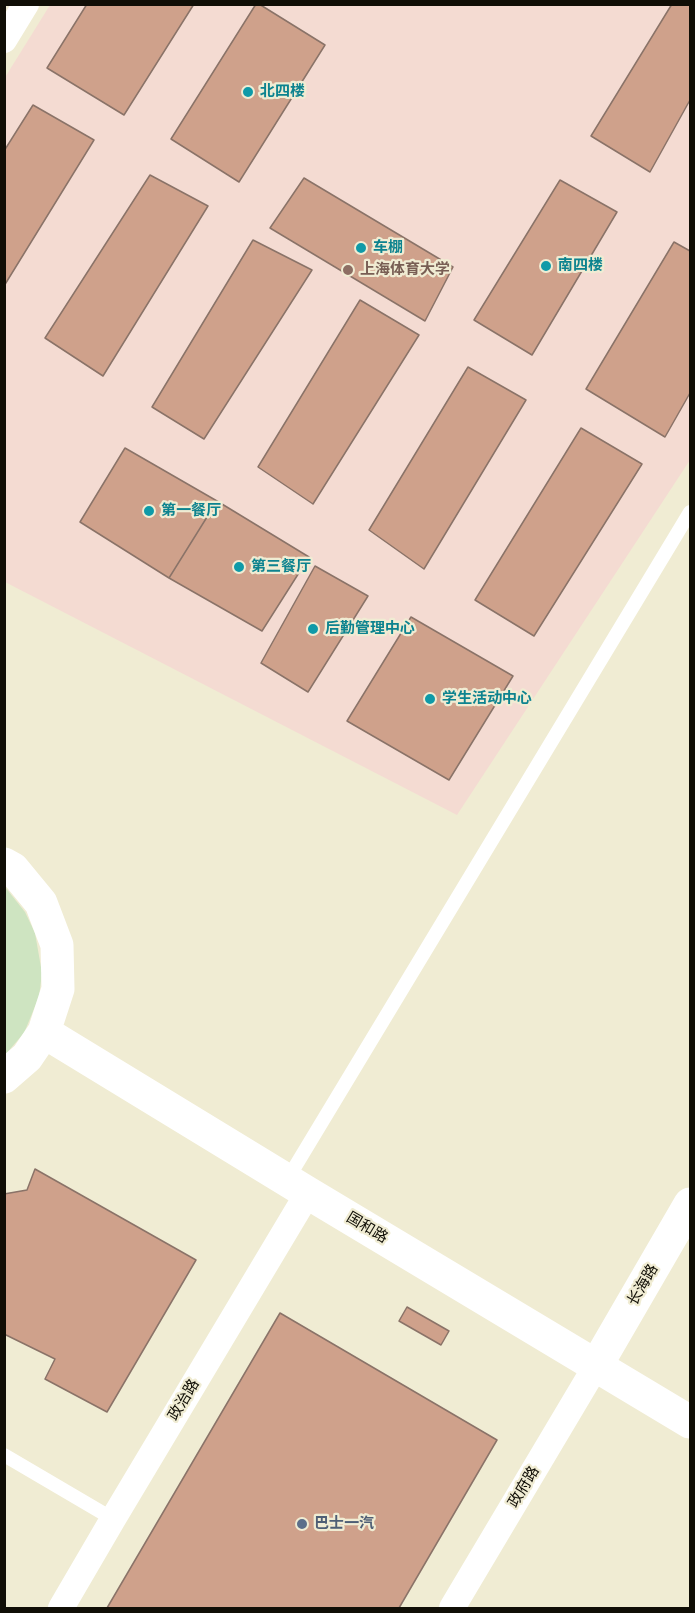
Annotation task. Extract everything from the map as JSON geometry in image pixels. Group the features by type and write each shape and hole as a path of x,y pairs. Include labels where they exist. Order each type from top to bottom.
{"main road":[{"path":"4,864 13,869 42,903 57,945 58,989 44,1032 27,1057 4,1077"},
{"name":"国和路","path":"44,1032 690,1422"},
{"name":"长海路","path":"596,1366 690,1204"}],"street":[{"path":"4,40 26,4"},
{"name":"政治路","path":"61,1608 298,1187"},
{"name":"政府路","path":"452,1608 596,1366"}],"lane":[{"path":"298,1187 690,512"},
{"path":"4,1455 113,1519"}],"shaded area":[{"name":"上海体育大学","path":"50,5 690,5 690,460 457,815 5,582 4,79"}],"green space":[{"path":"5,887 25,912 35,933 42,973 39,997 24,1033 5,1055"}],"building":[{"path":"87,4 194,4 124,115 47,68"},
{"name":"北四楼","path":"256,4 325,45 239,182 171,139"},
{"path":"672,4 690,4 690,100 650,172 591,136"},
{"path":"33,105 94,140 4,286 4,151"},
{"path":"150,175 208,206 103,376 45,338"},
{"name":"车棚","path":"304,178 453,267 425,321 270,228"},
{"name":"南四楼","path":"560,180 617,212 532,355 474,320"},
{"path":"253,240 312,270 204,439 152,407"},
{"path":"674,242 690,251 690,393 665,437 586,389"},
{"path":"360,300 419,335 313,504 258,467"},
{"path":"468,367 526,400 424,569 369,530"},
{"path":"581,428 642,464 534,636 475,600"},
{"name":"第一餐厅","path":"125,448 217,501 169,578 80,522"},
{"name":"第三餐厅","path":"217,501 309,557 262,631 169,578"},
{"name":"后勤管理中心","path":"315,566 368,596 308,692 261,663"},
{"name":"学生活动中心","path":"411,617 513,676 449,780 347,721"},
{"path":"35,1169 196,1260 107,1412 45,1379 55,1359 4,1334 4,1194 27,1190"},
{"path":"407,1307 449,1331 441,1345 399,1321"},
{"name":"巴士一汽","path":"280,1313 497,1440 399,1608 107,1608"}],"place":[{"name":"北四楼","path":"248,92"},
{"name":"车棚","path":"361,248"},
{"name":"南四楼","path":"546,266"},
{"name":"上海体育大学","path":"348,270"},
{"name":"第一餐厅","path":"149,511"},
{"name":"第三餐厅","path":"239,567"},
{"name":"后勤管理中心","path":"313,629"},
{"name":"学生活动中心","path":"430,699"},
{"name":"巴士一汽","path":"302,1524"}]}
